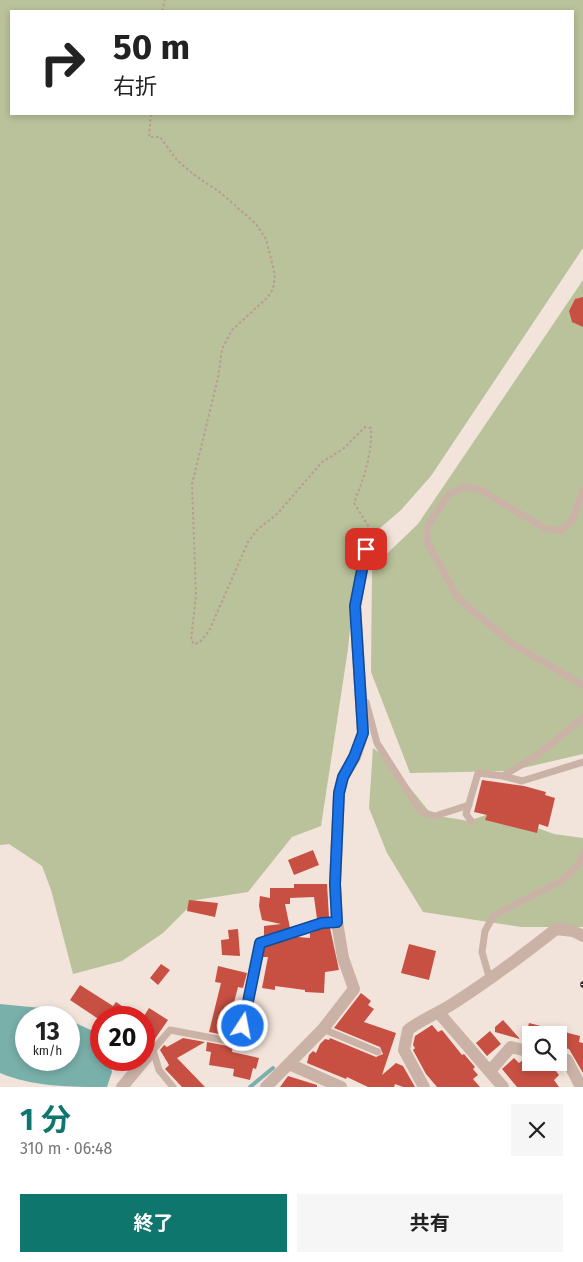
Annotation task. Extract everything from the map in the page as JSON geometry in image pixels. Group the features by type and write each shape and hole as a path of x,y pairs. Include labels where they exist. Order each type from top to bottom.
{"street":[{"path":"266,1087 323,1029 354,989 343,958 337,922 335,884 338,807 343,777 354,757 363,733 355,606 366,549"},
{"path":"424,1087 404,1050 408,1030 420,1021 439,1013 490,980 556,929 573,931 583,936"},
{"path":"439,1013 502,1087"},
{"path":"490,1071 511,1047 522,1050"},
{"path":"567,1060 581,1087"},
{"path":"289,1064 341,1087"},
{"path":"122,1087 136,1071"}],"lane":[{"path":"583,490 573,519 562,530 546,529 479,489 464,487 448,495 427,526 426,542 458,598 511,643 583,685"},
{"path":"360,668 364,696 377,743 421,812 435,816 469,805"},
{"path":"503,776 536,756 583,718"},
{"path":"472,822 466,814 478,773 503,776 522,781 583,762"},
{"path":"490,980 482,952 485,931 494,915 563,880 580,862 583,853"},
{"path":"155,1048 170,1030 239,1043 260,943 322,923 337,922"},
{"path":"323,1029 378,1052"},
{"path":"155,1062 159,1070 173,1087"}],"path":[{"path":"151,115 149,137 160,137 176,160 246,214 266,239 276,275 273,289 268,298 232,330 222,349 218,378 192,484 196,595 191,640 194,644 199,643 209,631 248,542 257,530 278,512 322,462 343,449 365,428 371,428 372,449 368,468 354,503 369,527 366,549"}],"green space":[{"path":"0,0 583,0 583,248 431,476 401,510 358,547 348,649 321,826 292,837 248,892 196,900 163,933 122,961 73,974 51,890 42,866 9,844 0,845"},
{"path":"583,280 583,754 510,771 410,773 371,672 372,568 418,524"},
{"path":"373,748 384,756 432,815 469,821 494,812 554,834 583,838 583,927 522,927 423,912 387,853 369,808"}],"water":[{"path":"0,1004 20,1006 15,1006 15,1071 80,1071 80,1025 90,1030 90,1071 112,1072 107,1087 39,1084 0,1073"}],"building":[{"path":"583,297 583,327 572,322 569,311 575,299"},
{"path":"482,780 524,786 546,792 545,795 555,798 548,827 539,824 537,833 485,820 487,815 474,812"},
{"path":"313,850 319,865 294,875 288,860"},
{"path":"294,884 327,884 329,917 317,919 314,897 290,898 290,904 285,904 290,928 264,936 264,926 281,924 262,920 259,906 260,896 270,898 270,888 294,888"},
{"path":"189,900 218,903 215,917 187,911"},
{"path":"330,928 339,970 325,972 324,993 305,992 305,990 275,986 275,990 262,988 268,957 262,957 265,947 297,937 310,938 310,933"},
{"path":"238,929 240,956 222,955 221,940 229,939 228,930"},
{"path":"409,944 436,951 429,980 401,973"},
{"path":"161,964 170,970 158,985 150,978"},
{"path":"218,966 247,973 243,988 238,987 227,1029 236,1031 235,1037 209,1032 221,983 215,982"},
{"path":"80,985 113,1006 90,1006 90,1013 70,1000"},
{"path":"361,993 371,1001 368,1005 374,1009 364,1022 396,1033 382,1075 396,1063 403,1066 415,1087 403,1087 395,1084 394,1087 368,1087 347,1077 346,1079 307,1063 309,1055 313,1051 316,1053 320,1044 325,1039 329,1040 330,1038 376,1057 383,1054 380,1047 334,1028"},
{"path":"116,1002 122,1006 113,1006"},
{"path":"155,1012 168,1020 155,1039"},
{"path":"503,1020 520,1039 495,1032 495,1027"},
{"path":"529,1023 541,1026 528,1026"},
{"path":"432,1025 438,1032 442,1030 462,1055 464,1054 475,1067 473,1069 478,1075 473,1079 480,1087 437,1087 426,1074 413,1050 415,1048 413,1045 415,1036"},
{"path":"490,1031 501,1044 487,1056 476,1043"},
{"path":"567,1033 580,1036 579,1042 583,1043 583,1073 567,1049"},
{"path":"183,1038 205,1042 177,1058 205,1087 182,1087 165,1069 169,1065 160,1050 164,1045 167,1047"},
{"path":"207,1042 233,1047 232,1052 259,1058 256,1069 253,1068 250,1080 233,1076 234,1069 209,1065 211,1052 206,1051"},
{"path":"514,1058 519,1063 522,1061 522,1071 556,1071 559,1075 554,1080 559,1087 517,1087 502,1069"},
{"path":"288,1076 317,1085 317,1087 280,1087"}],"waterway":[{"path":"250,1087 273,1068"}],"route":[{"path":"243,1026 260,943 322,923 337,922 335,884 339,793 343,777 354,757 363,733 359,680 360,668 356,650 355,606 366,549"}]}
